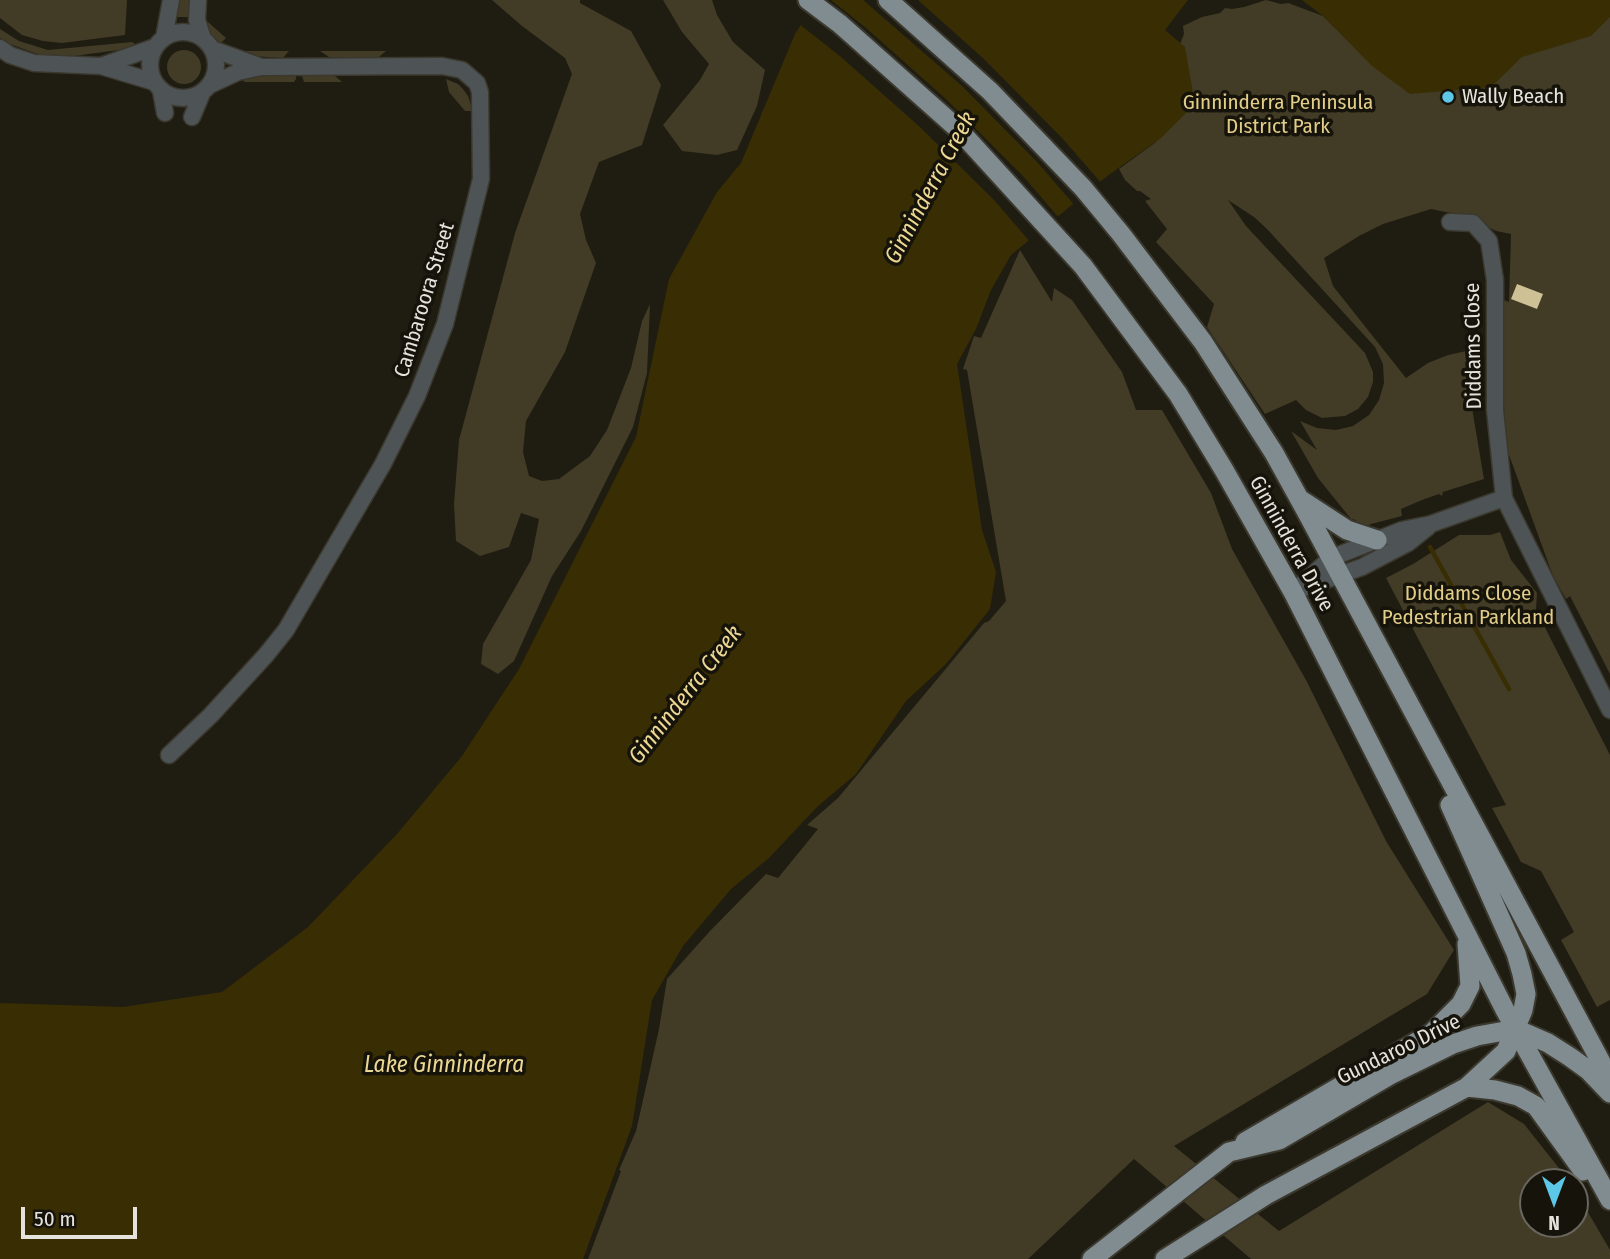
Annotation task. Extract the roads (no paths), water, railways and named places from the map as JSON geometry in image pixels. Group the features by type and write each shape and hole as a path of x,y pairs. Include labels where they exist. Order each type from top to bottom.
{"main road":[{"name":"Ginninderra Drive","path":"808,0 840,24 958,129 1083,266 1178,394 1293,592 1516,1029 1610,1201"},
{"name":"Ginninderra Drive","path":"888,0 990,91 1050,153 1121,234 1203,342 1274,453 1300,500 1610,1079"},
{"path":"1300,500 1347,530 1377,540"},
{"path":"1165,1259 1266,1195 1466,1087 1506,1051 1516,1029 1526,994 1516,953 1410,707"},
{"path":"1229,1152 1432,1033 1446,1020 1461,1004 1470,986 1470,964 1464,927"},
{"path":"1516,1029 1548,1043 1570,1057 1588,1070 1610,1093"},
{"name":"Gundaroo Drive","path":"1092,1259 1229,1152 1279,1140 1390,1075 1453,1044 1477,1036 1516,1029"},
{"path":"1466,1087 1518,1096 1536,1106 1579,1167 1610,1201"}],"street":[{"path":"165,113 150,72 149,61 160,42 171,0"},
{"path":"192,117 217,64 197,20 198,0"},
{"path":"101,66 178,32 190,32 207,44"},
{"name":"Cambaroora Street","path":"207,44 261,67"},
{"path":"0,48 10,55 34,63 101,66 157,86 181,99 192,97 206,89"},
{"name":"Cambaroora Street","path":"169,755 211,715 266,656 286,630 389,453 417,396 445,324 481,179 480,92 477,83 461,70 442,66 261,67 238,72 206,89"},
{"name":"Diddams Close","path":"1450,222 1473,223 1489,241 1495,280 1495,410 1504,498 1610,710"},
{"path":"1293,592 1331,558 1402,530 1431,524 1504,498"},
{"path":"1293,592 1341,577 1408,543 1431,524"}],"water":[{"name":"Lake Ginninderra","path":"817,0 1188,0 1165,30 1185,47 1195,104 1161,138 1106,177 1011,255 991,290 976,329 957,364 982,530 996,572 990,609 946,664 906,701 856,774 817,807 769,858 731,889 683,946 652,1000 632,1126 583,1259 0,1259 0,1003 123,1007 222,992 308,927 397,834 462,756 519,669 636,437 669,279 717,192 741,163 795,34"},
{"path":"1302,0 1610,0 1610,17 1591,36 1522,57 1491,87 1410,94 1372,66 1323,16"}],"waterway":[{"path":"1430,547 1509,689"}],"place":[{"name":"Wally Beach","path":"1448,97"}],"park label":[{"name":"Ginninderra Peninsula District Park","path":"1278,115"},
{"name":"Diddams Close Pedestrian Parkland","path":"1468,606"}],"water label":[{"name":"Ginninderra Creek","path":"931,188"},
{"name":"Ginninderra Creek","path":"686,695"}]}
